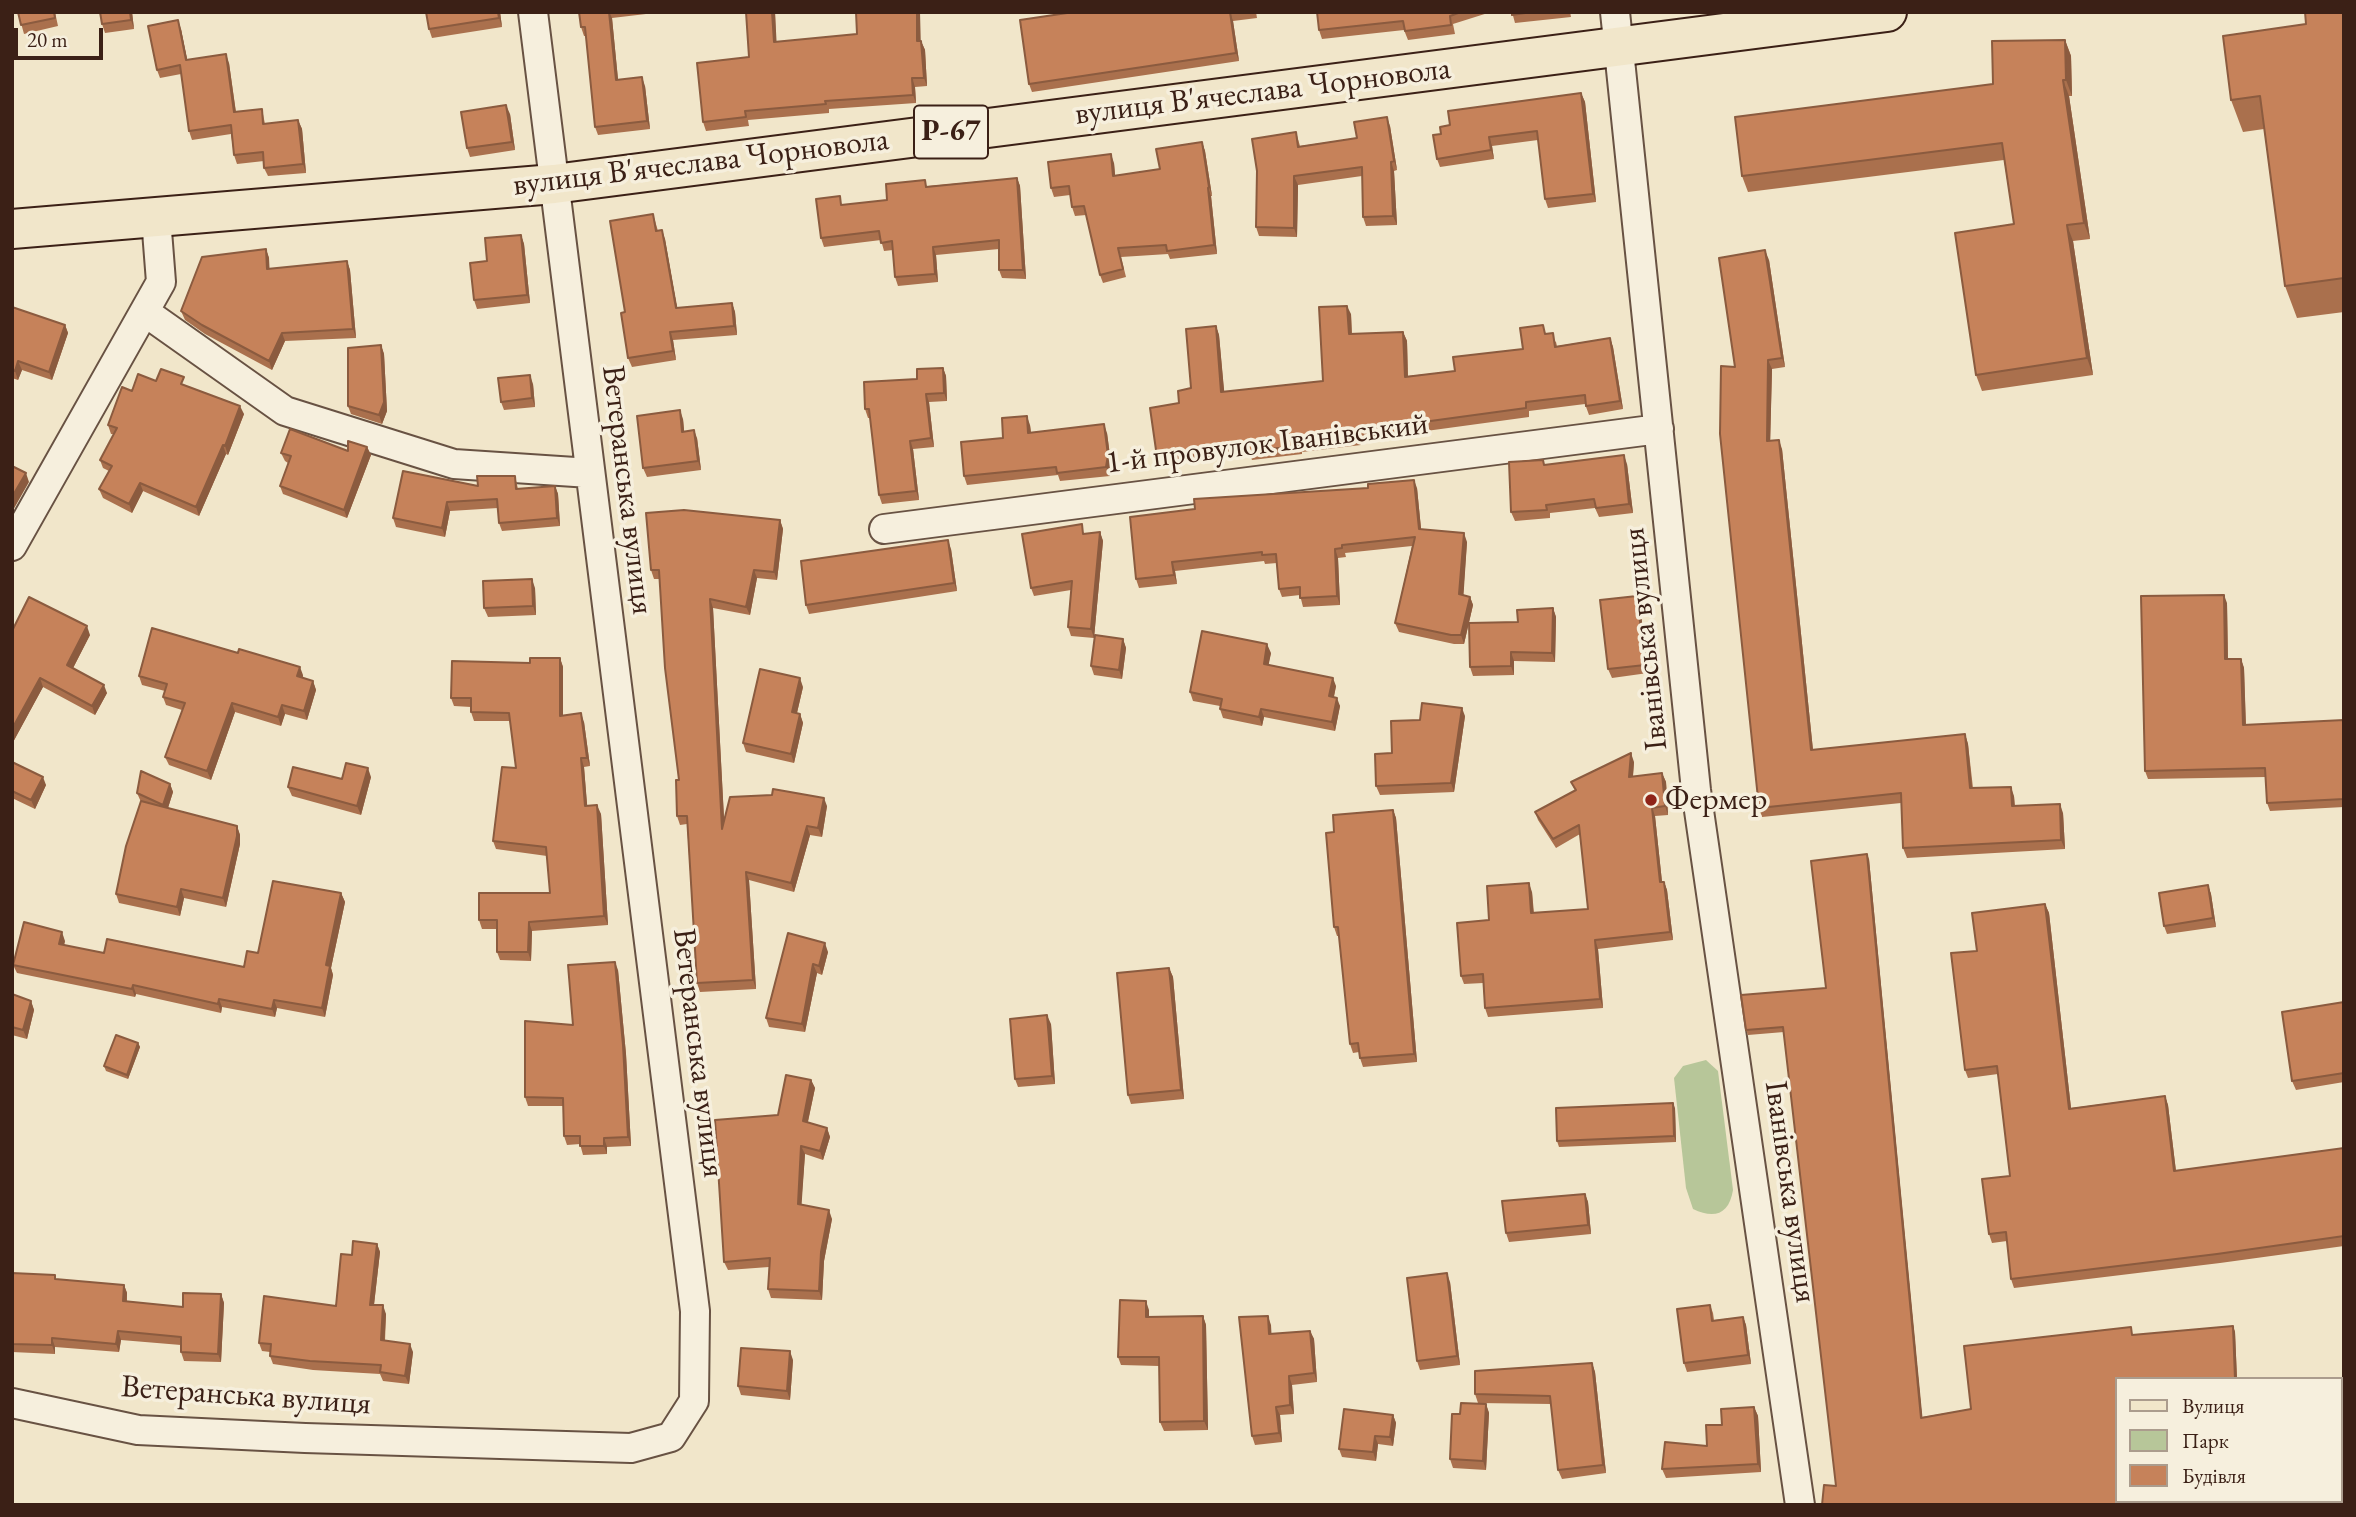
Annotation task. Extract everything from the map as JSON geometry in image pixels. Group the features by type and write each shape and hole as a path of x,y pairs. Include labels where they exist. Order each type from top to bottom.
{"main road":[{"name":"вулиця В'ячеслава Чорновола","path":"12,229 554,184 1618,29 1887,12"}],"street":[{"name":"Ветеранська вулиця","path":"12,1403 138,1430 631,1448 671,1437 694,1401 695,1311 533,12"},
{"name":"Іванівська вулиця","path":"1618,29 1696,790 1800,1505"},
{"path":"12,546 161,282 156,218"},
{"path":"145,312 285,411 454,464 590,473"},
{"name":"1-й провулок Іванівський","path":"884,529 1659,429"}],"green space":[{"path":"1706,1060 1718,1071 1733,1190 1728,1205 1714,1214 1693,1209 1686,1188 1674,1078 1683,1066"}],"building":[{"path":"18,12 54,12 55,18 21,25"},
{"path":"100,12 130,12 131,20 102,24"},
{"path":"426,12 498,12 499,18 429,29"},
{"path":"579,12 609,12 616,80 642,77 647,121 595,127 585,27 581,27"},
{"path":"746,12 772,12 774,42 857,34 856,12 917,12 917,41 921,41 924,78 912,78 913,95 825,101 826,104 745,111 746,117 703,122 697,63 749,57"},
{"path":"1074,12 1230,12 1236,53 1029,84 1020,20"},
{"path":"1317,12 1461,12 1450,16 1451,25 1405,31 1403,21 1319,30"},
{"path":"2305,12 2344,12 2344,278 2285,286 2260,96 2231,100 2223,36 2306,24"},
{"path":"178,20 186,60 226,54 234,112 262,109 263,124 298,120 303,164 264,168 263,152 234,155 231,125 189,131 180,65 157,70 148,26"},
{"path":"2065,40 2066,80 2063,80 2084,223 2067,225 2087,358 1976,375 1955,233 2014,224 2002,143 1742,176 1735,117 1993,84 1992,41"},
{"path":"1581,93 1593,194 1545,199 1537,131 1489,137 1491,150 1437,159 1433,135 1441,134 1440,127 1450,125 1448,111"},
{"path":"506,105 512,142 467,148 461,112"},
{"path":"1387,117 1394,161 1391,162 1393,216 1363,217 1362,167 1294,176 1294,228 1256,227 1257,171 1252,139 1296,132 1298,147 1357,138 1354,122"},
{"path":"1202,142 1214,245 1167,251 1166,245 1118,248 1123,269 1100,275 1084,206 1072,207 1069,186 1051,188 1048,162 1111,154 1113,176 1160,169 1156,149"},
{"path":"1017,178 1023,270 999,270 999,240 933,247 935,274 895,277 892,241 881,243 879,231 821,238 816,199 840,196 841,205 887,200 886,184 925,180 926,187"},
{"path":"653,214 656,231 662,230 676,308 732,303 734,326 670,332 673,351 628,358 621,313 625,312 610,221"},
{"path":"521,235 527,295 474,300 470,263 487,261 485,238"},
{"path":"266,249 267,269 347,261 353,329 282,333 269,361 181,311 202,257"},
{"path":"1765,250 1782,358 1768,360 1767,441 1779,440 1811,750 1965,734 1970,788 2011,787 2012,806 2060,804 2061,840 1903,848 1901,793 1759,808 1720,434 1721,366 1735,367 1719,258"},
{"path":"1347,306 1349,334 1403,332 1405,377 1455,371 1453,357 1523,349 1520,328 1543,325 1545,334 1553,333 1555,347 1610,338 1620,401 1586,406 1585,395 1526,402 1526,408 1357,431 1358,437 1298,443 1299,446 1249,451 1248,443 1157,457 1150,408 1179,403 1178,391 1191,388 1186,329 1216,326 1221,392 1323,381 1319,307"},
{"path":"12,307 65,325 49,372 18,361 15,371 12,370"},
{"path":"381,345 384,402 379,415 348,406 348,348"},
{"path":"943,368 944,393 926,394 931,438 910,441 916,491 879,495 869,409 865,409 864,382 917,379 917,369"},
{"path":"161,369 184,377 181,384 240,406 225,446 223,445 196,507 140,483 129,504 99,489 112,466 100,460 117,428 108,425 122,387 132,391 138,374 156,381"},
{"path":"530,375 532,398 501,402 498,378"},
{"path":"680,410 682,432 694,430 698,461 643,468 637,416"},
{"path":"1027,416 1028,433 1104,424 1108,455 1106,467 1057,473 1056,467 964,476 961,442 1003,438 1002,418"},
{"path":"290,429 348,451 348,441 367,447 344,510 280,486 291,456 281,453"},
{"path":"1624,455 1629,504 1596,508 1594,499 1546,505 1547,510 1511,512 1509,462 1543,460 1544,465"},
{"path":"12,466 26,473 12,497"},
{"path":"403,471 478,486 477,476 515,476 516,489 555,486 557,518 499,523 497,499 447,502 442,528 393,518"},
{"path":"1414,480 1419,529 1464,533 1459,594 1470,597 1461,635 1395,623 1415,537 1342,545 1342,548 1335,549 1337,596 1300,598 1300,587 1279,589 1276,554 1262,555 1262,552 1172,562 1174,575 1136,579 1130,517 1195,509 1194,499 1368,488 1368,484"},
{"path":"684,510 780,520 774,572 754,570 746,607 710,599 722,829 730,797 772,795 773,789 824,798 818,828 807,826 791,883 746,872 753,980 697,983 687,816 677,816 676,780 679,780 665,668 659,570 651,570 646,513"},
{"path":"1082,524 1083,534 1100,532 1091,629 1068,627 1072,581 1031,588 1022,534"},
{"path":"948,540 954,583 806,605 801,561"},
{"path":"532,579 533,606 484,608 483,581"},
{"path":"2224,595 2225,659 2241,659 2243,725 2344,720 2344,799 2267,803 2265,768 2145,771 2141,596"},
{"path":"1637,596 1645,665 1608,669 1600,600"},
{"path":"29,597 87,626 67,665 104,685 92,706 40,678 12,729 12,631"},
{"path":"1553,608 1552,653 1511,652 1511,666 1470,667 1469,623 1518,622 1517,610"},
{"path":"152,628 238,653 239,649 300,667 297,676 313,681 304,711 282,705 278,717 232,703 207,771 165,757 185,703 163,697 167,684 139,676"},
{"path":"1202,631 1267,644 1264,664 1333,678 1329,696 1337,698 1332,722 1261,709 1259,717 1220,709 1222,699 1190,692"},
{"path":"1095,635 1123,639 1119,670 1091,666"},
{"path":"530,658 560,658 560,716 581,713 587,758 581,758 585,806 597,805 604,916 529,922 528,952 497,952 497,920 479,920 479,893 550,893 546,847 493,841 502,767 516,768 509,713 471,712 471,698 451,698 452,661 530,663"},
{"path":"760,669 800,678 792,712 800,714 791,754 743,743"},
{"path":"1422,703 1462,708 1451,783 1376,786 1375,754 1392,753 1391,721 1420,720"},
{"path":"1631,753 1629,777 1662,773 1665,806 1652,808 1660,882 1664,882 1670,932 1595,940 1600,999 1485,1008 1483,974 1461,976 1457,923 1489,920 1487,886 1529,883 1531,913 1588,909 1579,825 1553,839 1535,812 1576,790 1571,782"},
{"path":"12,762 43,777 31,800 12,791"},
{"path":"346,763 368,768 357,806 288,787 293,767 342,779"},
{"path":"141,771 170,784 163,805 137,793"},
{"path":"141,801 237,826 223,898 181,889 177,907 116,894 126,846"},
{"path":"1393,810 1414,1054 1360,1058 1358,1043 1350,1044 1338,927 1334,927 1326,833 1334,832 1333,815"},
{"path":"1867,854 1921,1418 1971,1409 1964,1346 2131,1327 2132,1335 2233,1326 2235,1377 2114,1377 2114,1503 2240,1505 1822,1505 1824,1485 1836,1486 1783,1027 1746,1030 1741,995 1826,988 1811,861"},
{"path":"273,881 341,893 326,965 330,966 322,1008 274,1000 272,1009 219,999 218,1004 133,985 132,989 13,965 24,922 62,932 59,944 104,953 107,939 244,967 247,951 258,953"},
{"path":"2208,885 2213,918 2164,926 2159,893"},
{"path":"2045,904 2069,1109 2165,1096 2174,1171 2344,1148 2344,1236 2011,1279 2006,1232 1989,1234 1982,1179 2010,1176 1997,1066 1965,1070 1951,953 1977,951 1972,913"},
{"path":"788,933 825,943 819,966 813,964 802,1024 766,1018"},
{"path":"615,962 628,1137 604,1138 604,1146 580,1146 580,1136 564,1136 563,1098 525,1097 525,1021 573,1025 568,965"},
{"path":"1169,968 1181,1090 1128,1095 1117,973"},
{"path":"12,994 31,1001 23,1030 12,1027"},
{"path":"2344,1002 2344,1073 2292,1081 2282,1012"},
{"path":"1047,1015 1052,1076 1015,1079 1010,1019"},
{"path":"116,1035 138,1043 127,1075 104,1066"},
{"path":"786,1075 811,1080 803,1121 827,1128 820,1151 801,1146 798,1204 829,1210 821,1252 819,1291 768,1289 770,1258 724,1262 715,1120 778,1115"},
{"path":"1673,1103 1674,1136 1557,1141 1556,1108"},
{"path":"1585,1194 1588,1225 1506,1233 1502,1201"},
{"path":"353,1241 377,1244 370,1305 383,1305 381,1340 410,1344 405,1376 380,1372 381,1365 270,1356 271,1344 259,1343 264,1296 336,1306 341,1254 352,1255"},
{"path":"12,1273 55,1275 55,1279 124,1285 123,1301 183,1307 183,1293 221,1294 218,1354 181,1352 181,1337 118,1331 116,1344 52,1338 52,1345 12,1344"},
{"path":"1447,1273 1457,1356 1417,1361 1407,1278"},
{"path":"1120,1300 1146,1301 1146,1317 1203,1316 1204,1421 1160,1422 1159,1357 1118,1357"},
{"path":"1710,1305 1712,1321 1743,1317 1748,1355 1684,1363 1677,1309"},
{"path":"1268,1316 1269,1334 1310,1331 1314,1373 1289,1376 1290,1405 1276,1407 1279,1433 1252,1436 1239,1317"},
{"path":"741,1348 790,1351 787,1391 738,1386"},
{"path":"1592,1363 1603,1465 1558,1470 1550,1396 1475,1394 1475,1371"},
{"path":"1461,1403 1486,1404 1483,1461 1450,1459 1452,1414 1460,1414"},
{"path":"1754,1407 1758,1464 1662,1469 1665,1442 1707,1446 1706,1425 1722,1425 1721,1409"},
{"path":"1344,1409 1393,1415 1390,1437 1375,1436 1373,1452 1339,1449"}],"place":[{"name":"Фермер","path":"1651,800"}]}
